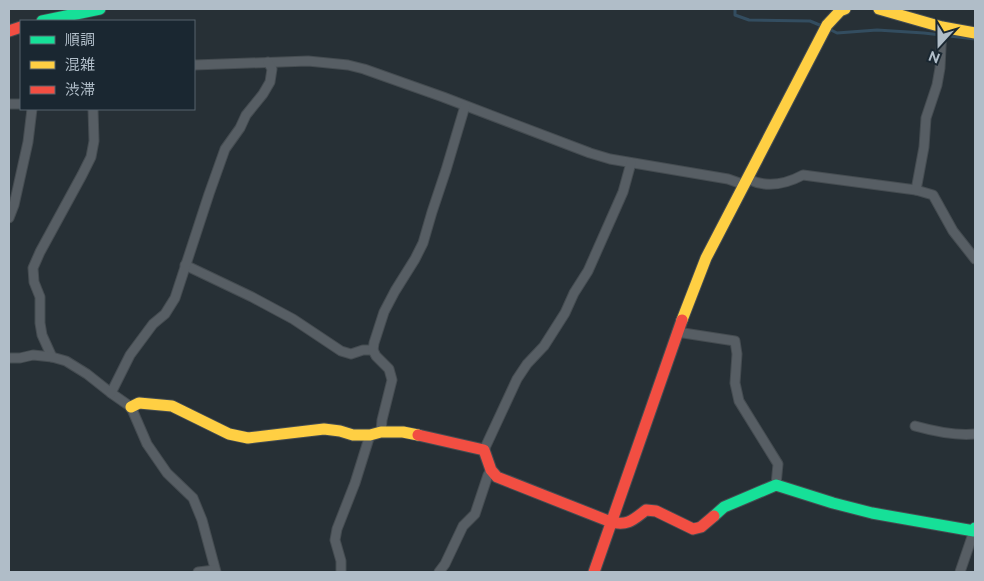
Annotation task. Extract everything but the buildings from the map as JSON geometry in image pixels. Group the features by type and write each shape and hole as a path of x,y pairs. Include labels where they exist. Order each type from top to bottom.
{"street":[{"path":"47,20 100,9"},
{"path":"594,572 677,332 706,258 825,28 840,11 845,9"},
{"path":"879,9 941,33 975,32"},
{"path":"916,190 924,147 926,118 937,85 940,68 941,33"},
{"path":"195,65 308,61 348,65 364,69 610,159 747,182 774,184 793,180 803,175 916,190 933,195 953,231 975,259"},
{"path":"111,394 130,356 153,324 165,314 175,298 225,149 270,82 272,69 268,62"},
{"path":"341,572 341,561 335,540 337,530 375,433 382,420 392,380 389,369 376,356 373,350 374,343 384,312 423,243 465,106"},
{"path":"9,218 28,142 32,110"},
{"path":"52,356 42,335 40,297 34,282 32,268 82,175 90,156 94,141 93,110"},
{"path":"631,162 623,192 588,272 544,346 527,364 517,379 484,450 490,470 498,477 621,525 629,523 646,510 656,511 692,529 701,527 724,507 776,485 872,513 975,529 960,572"},
{"path":"185,265 285,315 341,351 351,354 363,350 373,350"},
{"path":"677,332 736,341 735,383 739,401 778,464 776,485"},
{"path":"9,358 33,355 52,356 66,361 87,374 111,394 131,407 146,444 167,473 193,498 202,520 216,571 198,572"},
{"path":"131,407 138,402 172,406 229,434 248,438 324,429 352,435 403,432 484,450"},
{"path":"915,426 957,434 975,434"},
{"path":"439,572 445,564 463,526 475,514 490,470"}],"waterway":[{"path":"735,9 735,15 749,20 810,21 822,26"},
{"path":"827,28 837,33 877,30 975,39"}],"traffic: fast":[{"path":"47,20 100,9"},
{"path":"714,516 724,507 776,485 872,513 974,531 975,528"}],"traffic: slow":[{"path":"682,320 706,258 827,25 840,11 845,9"},
{"path":"879,9 942,27 975,33"},
{"path":"131,407 139,403 172,406 229,434 248,438 324,429 353,435 370,435 381,432 403,432 418,435"}],"traffic: jam":[{"path":"9,31 20,27"},
{"path":"594,572 682,320"},
{"path":"418,435 484,450 491,470 497,477 611,522 626,523 646,510 656,511 693,529 701,527 714,516"}]}
